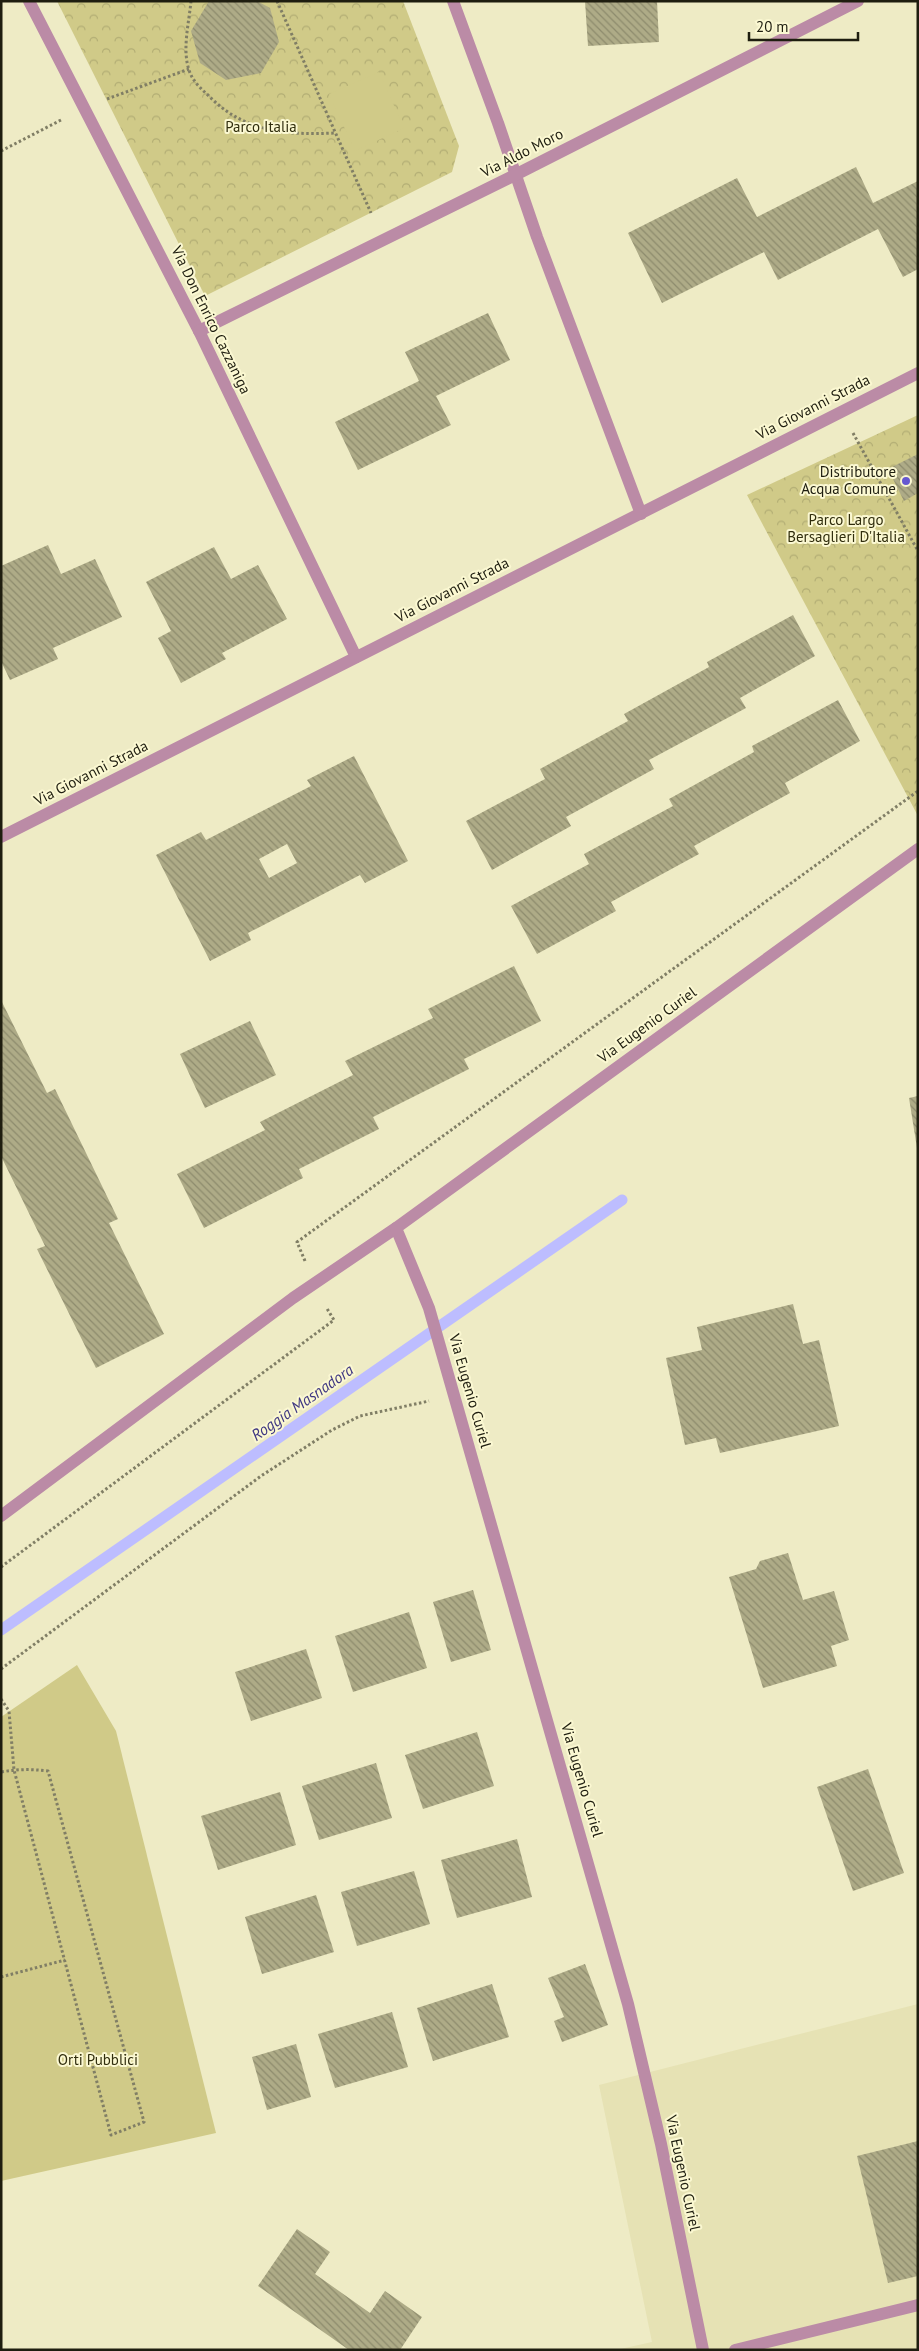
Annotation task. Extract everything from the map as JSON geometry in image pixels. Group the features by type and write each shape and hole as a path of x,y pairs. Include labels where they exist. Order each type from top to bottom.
{"street":[{"name":"Via Don Enrico Cazzaniga","path":"29,1 199,331 356,657"},
{"path":"453,1 515,175 641,514"},
{"name":"Via Aldo Moro","path":"199,331 515,175 858,1"},
{"name":"Via Giovanni Strada","path":"1,837 918,372"},
{"name":"Via Eugenio Curiel","path":"1,1516 293,1298 396,1228 918,849"},
{"name":"Via Eugenio Curiel","path":"396,1228 429,1308 631,2014 661,2144 703,2350"},
{"path":"735,2350 918,2305"}],"path":[{"path":"191,1 186,53 189,69 201,89 225,112 246,123 279,133 335,133"},
{"path":"277,1 371,213"},
{"path":"840,410 918,551"},
{"path":"914,794 918,791"},
{"path":"1,1669 261,1476 332,1430 360,1416 454,1396"},
{"path":"1,1700 9,1712 14,1770 111,2135 144,2122 48,1771 24,1768 14,1770 1,1772"},
{"path":"1,1977 65,1960"}],"shaded area":[{"path":"918,2004 918,2350 616,2350 652,2342 599,2085"}],"green space":[{"name":"Parco Italia","path":"57,1 403,1 459,146 452,172 205,296"},
{"path":"379,72 404,128 355,151 329,94"},
{"name":"Parco Largo Bersaglieri D'Italia","path":"918,415 918,816 747,495"},
{"name":"Orti Pubblici","path":"77,1665 116,1731 216,2133 1,2181 1,1717"}],"building":[{"path":"209,1 257,1 270,8 279,42 261,73 226,80 200,63 191,31"},
{"path":"585,1 657,1 659,42 588,46"},
{"path":"856,167 873,203 918,181 918,269 903,277 878,229 778,280 764,252 662,303 628,233 737,178 757,217"},
{"path":"488,313 510,360 436,396 451,425 358,470 335,422 419,381 405,352"},
{"name":"Distributore Acqua Comune","path":"918,454 918,493 904,501 888,469"},
{"path":"48,545 61,574 95,559 122,617 53,648 58,659 10,680 1,661 1,566"},
{"path":"214,547 231,579 258,565 287,619 222,653 226,659 181,683 158,638 171,631 146,582"},
{"path":"793,615 815,656 740,698 746,708 649,760 654,769 566,817 571,826 492,870 466,821 545,779 540,769 628,721 624,714 709,667 707,662"},
{"path":"838,700 860,741 785,783 790,793 694,846 699,854 611,902 616,911 537,954 511,906 589,864 584,854 673,806 669,799 754,752 752,746"},
{"path":"354,756 408,861 365,883 360,875 248,933 251,940 210,961 156,855 201,832 206,840 311,786 307,780","holes":["287,844 297,863 269,878 259,859"]},
{"path":"514,966 541,1021 464,1059 469,1069 373,1117 379,1129 299,1169 303,1178 204,1228 177,1174 265,1130 260,1122 353,1075 345,1061 433,1018 428,1009"},
{"path":"1,1000 47,1093 55,1089 118,1219 109,1223 164,1334 96,1368 37,1249 45,1246 1,1156"},
{"path":"250,1021 276,1075 205,1108 180,1054"},
{"path":"918,1096 918,1148 917,1148 909,1098"},
{"path":"793,1304 803,1344 819,1340 839,1426 720,1453 716,1438 685,1445 666,1358 702,1350 697,1327"},
{"path":"788,1553 803,1600 834,1591 849,1640 831,1646 837,1666 763,1688 729,1577 756,1569 760,1561"},
{"path":"473,1590 491,1650 451,1662 433,1602"},
{"path":"409,1612 427,1668 353,1692 335,1636"},
{"path":"306,1649 322,1698 251,1721 235,1672"},
{"path":"477,1732 494,1786 423,1809 405,1755"},
{"path":"376,1763 392,1818 319,1840 302,1786"},
{"path":"868,1769 904,1873 853,1891 817,1787"},
{"path":"280,1792 296,1845 218,1870 201,1816"},
{"path":"517,1839 532,1897 457,1918 441,1860"},
{"path":"414,1871 430,1924 357,1946 341,1892"},
{"path":"316,1895 334,1952 262,1974 245,1917"},
{"path":"585,1964 608,2025 562,2042 554,2021 564,2017 548,1978"},
{"path":"492,1984 509,2037 433,2061 417,2008"},
{"path":"392,2012 408,2067 335,2088 318,2034"},
{"path":"296,2044 311,2097 267,2110 252,2057"},
{"path":"918,2141 918,2276 888,2283 857,2156"},
{"path":"297,2229 330,2252 315,2274 370,2313 385,2291 422,2317 400,2350 349,2350 258,2286"}],"waterway":[{"name":"Roggia Masnadora","path":"1,1630 622,1200"}],"place":[{"name":"Distributore Acqua Comune","path":"906,481"}]}
